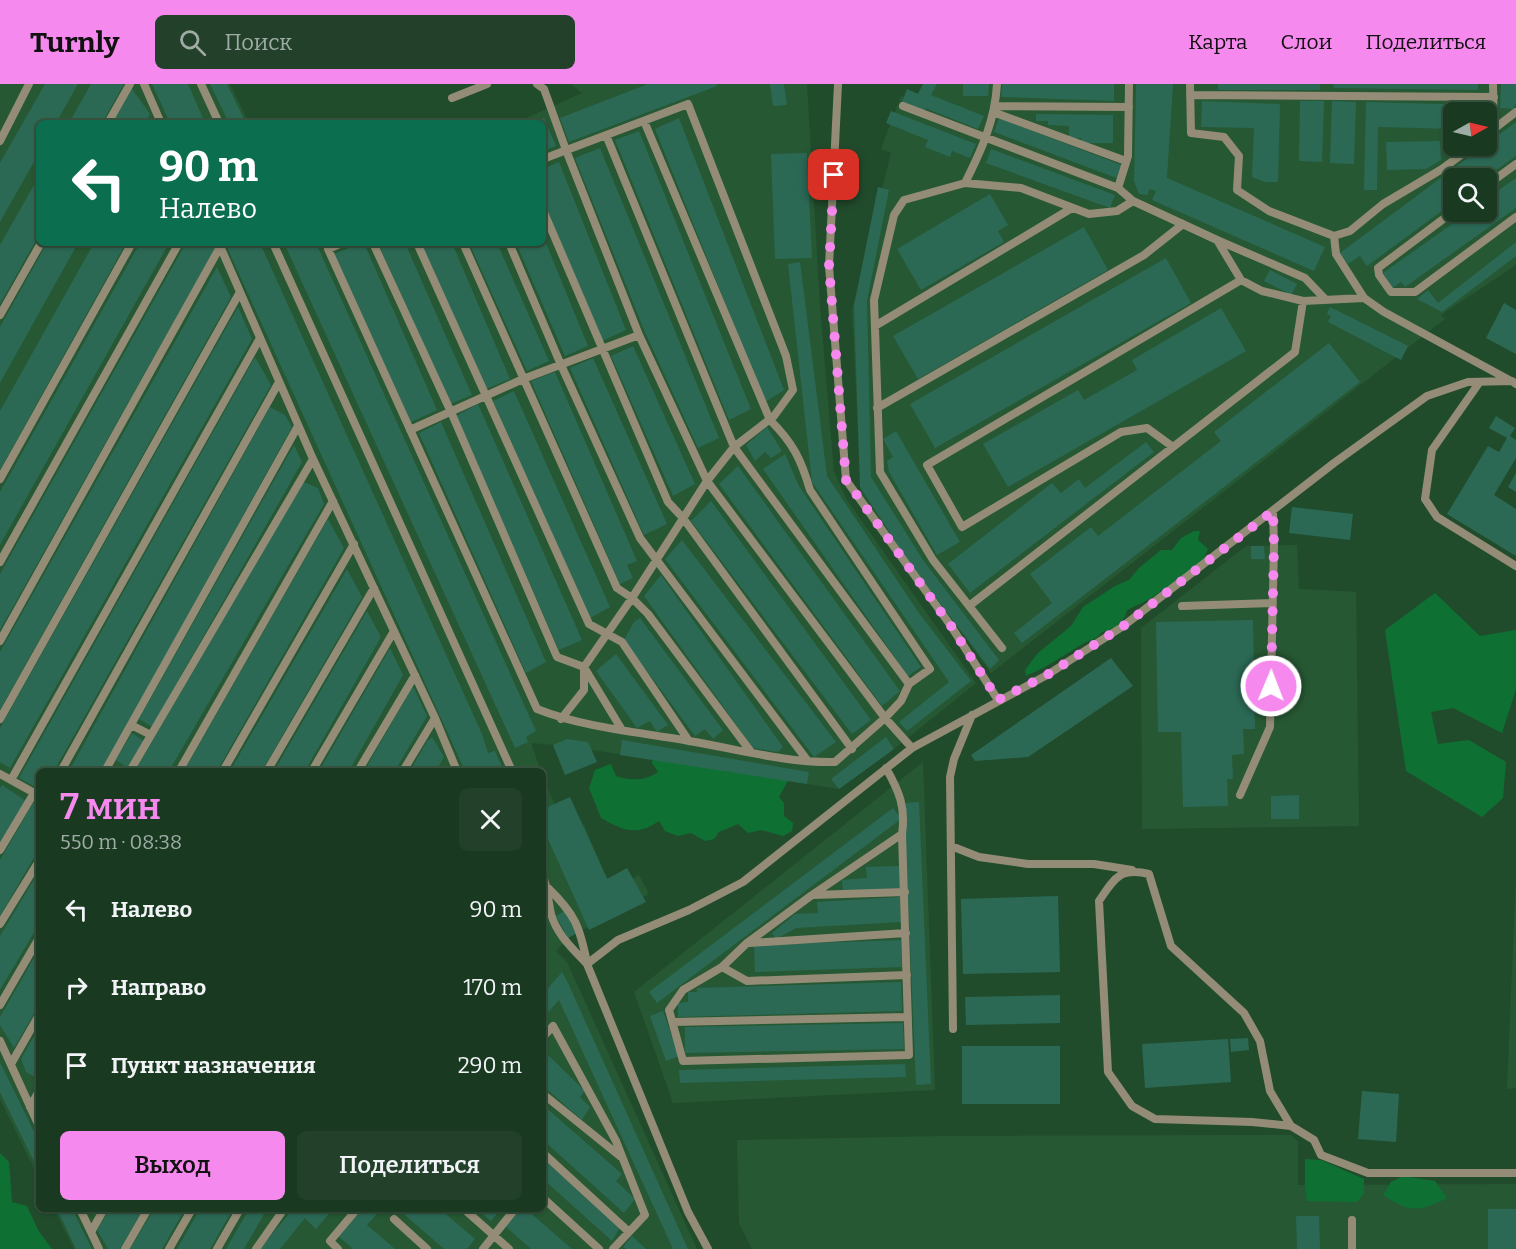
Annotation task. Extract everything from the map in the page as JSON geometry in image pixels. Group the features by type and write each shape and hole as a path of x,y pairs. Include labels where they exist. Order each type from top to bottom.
{"lane":[{"path":"0,141 29,84"},
{"path":"110,120 130,84"},
{"path":"144,84 160,120"},
{"path":"201,84 218,120"},
{"path":"452,98 486,84"},
{"path":"537,84 544,89 639,335 707,481 885,718 912,748"},
{"path":"838,84 829,266 846,480 951,626 998,700"},
{"path":"965,183 987,138 997,84"},
{"path":"1118,188 1128,156 1129,84"},
{"path":"1191,84 1191,133 1224,137 1239,156 1237,190 1269,211 1334,236 1350,231 1383,204 1460,156"},
{"path":"1493,84 1494,102"},
{"path":"1190,95 1494,97"},
{"path":"546,158 688,104 786,356 793,390 770,420 734,447 707,481 632,598 584,667 584,690 561,719"},
{"path":"903,106 1118,188 1133,201 1305,278 1324,299"},
{"path":"994,109 1129,106"},
{"path":"994,109 1126,161"},
{"path":"1497,127 1516,112"},
{"path":"335,246 328,249 537,709 561,719 622,730 751,752 835,762 885,718 901,701 909,684 930,669 810,490 802,463 785,435 770,420 645,121"},
{"path":"606,135 734,447 909,684"},
{"path":"1497,178 1516,164"},
{"path":"1002,648 933,560 880,472 874,300 894,215 904,200 965,183 1021,188 1089,214 1118,211 1133,201"},
{"path":"875,326 1072,208"},
{"path":"546,217 668,502 683,518 852,749"},
{"path":"1443,219 1378,268 1379,275 1391,292 1415,292 1516,217"},
{"path":"878,408 1144,255 1183,224"},
{"path":"1334,236 1336,254 1364,298 1384,312 1514,382"},
{"path":"1217,240 1241,280 1262,291 1303,301 1364,298"},
{"path":"0,315 38,246"},
{"path":"0,479 130,246"},
{"path":"0,562 177,246"},
{"path":"0,641 218,246"},
{"path":"219,246 298,426 435,718 456,768"},
{"path":"274,246 512,768"},
{"path":"374,246 557,657 584,667 622,730"},
{"path":"418,246 589,624 622,642 689,741"},
{"path":"464,246 617,588 632,598 648,614 751,752"},
{"path":"510,246 561,365 640,538 807,760"},
{"path":"1173,447 1147,428 1121,432 962,527 927,465 1241,280"},
{"path":"0,719 240,292"},
{"path":"969,606 1295,352 1303,301"},
{"path":"410,430 523,379 639,335"},
{"path":"10,780 260,338"},
{"path":"63,768 279,382"},
{"path":"587,964 618,940 689,910 743,882 912,748 1047,675 1122,627 1334,463 1427,396 1468,382 1514,382"},
{"path":"1479,383 1432,450 1425,500 1437,517 1516,566"},
{"path":"107,768 298,426"},
{"path":"132,768 313,459"},
{"path":"181,768 333,501"},
{"path":"1240,795 1270,727 1273,511"},
{"path":"225,768 354,544"},
{"path":"269,768 374,588"},
{"path":"1182,606 1272,603"},
{"path":"314,768 394,631"},
{"path":"360,768 415,675"},
{"path":"953,1029 950,777 954,759 972,715"},
{"path":"406,768 435,718"},
{"path":"131,725 151,735"},
{"path":"449,768 453,761"},
{"path":"886,768 899,791 904,819 902,834 909,1054 683,1061 669,1010 683,990 722,967 747,943 902,834"},
{"path":"1,776 36,793"},
{"path":"0,850 36,796"},
{"path":"951,846 979,857 1028,864 1094,864 1149,874 1172,946 1244,1013 1260,1041 1270,1090 1292,1126 1314,1140 1321,1155 1368,1173 1516,1173"},
{"path":"0,924 36,866"},
{"path":"1134,871 1115,878 1099,901 1108,1072 1132,1106 1155,1119 1252,1122 1292,1126"},
{"path":"546,889 567,906 580,930 587,964 684,1202 708,1249"},
{"path":"546,892 551,915 564,941 587,964"},
{"path":"813,895 905,892"},
{"path":"747,943 906,933"},
{"path":"0,1005 36,943"},
{"path":"722,967 747,981 907,975"},
{"path":"673,1022 908,1017"},
{"path":"10,1064 36,1020"},
{"path":"546,1035 554,1026 616,1141 645,1215 613,1249"},
{"path":"0,1041 36,1120"},
{"path":"30,1107 36,1096"},
{"path":"546,1096 622,1158"},
{"path":"546,1156 629,1232"},
{"path":"546,1201 599,1249"},
{"path":"81,1212 99,1249"},
{"path":"90,1232 102,1212"},
{"path":"125,1249 146,1212"},
{"path":"169,1249 190,1212"},
{"path":"217,1249 238,1212"},
{"path":"256,1249 282,1212"},
{"path":"338,1249 330,1242 355,1212"},
{"path":"467,1212 509,1249"},
{"path":"483,1249 513,1212"},
{"path":"394,1219 428,1249"},
{"path":"1352,1220 1352,1249"}],"shaded area":[{"path":"0,84 230,84 248,120 36,120 36,246 546,246 546,120 522,120 582,93 571,84 807,84 820,306 834,472 847,500 976,683 894,749 839,789 567,746 531,743 540,768 36,768 36,1173 0,1099"},
{"path":"923,84 1516,84 1516,265 1441,315 1445,319 991,673 861,496 852,309 891,153 881,149 901,96 914,100"},
{"path":"1194,531 1200,531 1198,540 1208,549 1203,561 1150,599 1127,610 1125,617 1114,628 1102,632 1096,638 1026,676 1025,670 1038,653 1071,626 1083,607 1115,586 1129,580 1139,568 1161,550 1172,550 1181,538"},
{"path":"1297,545 1299,589 1356,592 1359,826 1142,829 1141,628 1246,546"},
{"path":"1435,593 1480,636 1516,630 1516,689 1502,733 1453,708 1431,712 1438,744 1469,740 1506,762 1503,798 1482,817 1406,771 1385,630"},
{"path":"654,752 789,779 779,797 784,803 784,816 793,823 792,831 783,836 761,830 748,833 738,824 719,832 714,839 705,841 691,833 678,836 665,831 659,821 643,829 630,830 601,818 589,788 595,770 611,764 616,776 643,779 658,772 652,763"},
{"path":"923,762 935,1090 673,1103 634,992"},
{"path":"546,783 565,830 584,825 612,889 639,875 649,894 568,938 556,951 567,962 697,1249 74,1249 56,1212 546,1212"},
{"path":"1516,876 1516,1088 1507,1089"},
{"path":"1291,1135 1298,1142 1298,1185 1516,1184 1516,1249 752,1249 739,1223 737,1140 945,1136"},
{"path":"0,1153 9,1162 12,1202 27,1206 38,1230 52,1249 0,1249"},
{"path":"1305,1159 1321,1160 1364,1179 1364,1193 1357,1202 1307,1201"},
{"path":"1403,1176 1435,1181 1447,1198 1422,1208 1408,1208 1383,1195 1391,1182"}],"building":[{"path":"45,84 78,84 58,120 36,120 36,158 0,222 0,163"},
{"path":"91,84 124,84 104,120 71,120"},
{"path":"152,84 188,84 204,120 169,120"},
{"path":"210,84 227,84 245,120 228,120"},
{"path":"648,84 716,84 717,86 569,142 560,118"},
{"path":"770,84 784,84 787,105 773,106"},
{"path":"923,84 937,84 931,95 984,116 978,129 925,108 925,111 902,102 907,89 918,94"},
{"path":"963,84 989,84 988,96 963,96"},
{"path":"1002,84 1114,84 1114,101 1001,97"},
{"path":"1136,84 1173,84 1167,178 1325,247 1314,271 1152,200 1156,191 1149,189 1148,195 1139,194 1134,181"},
{"path":"1218,84 1320,84 1320,90 1218,90"},
{"path":"1334,84 1478,84 1478,90 1333,88"},
{"path":"1501,84 1516,84 1516,104 1513,109 1500,108"},
{"path":"132,89 150,114 147,120 115,120"},
{"path":"1202,101 1280,104 1278,182 1265,182 1252,177 1254,128 1201,127"},
{"path":"1300,101 1324,101 1322,162 1299,161"},
{"path":"1332,101 1356,102 1354,164 1330,163"},
{"path":"1366,102 1443,104 1443,129 1378,127 1377,190 1364,190"},
{"path":"891,111 976,144 970,158 952,151 950,157 925,147 928,140 886,123"},
{"path":"1036,114 1113,115 1113,143 1081,143 1081,138 1069,138 1069,126 1048,125 1048,121 1036,121"},
{"path":"679,118 784,390 765,402 655,129"},
{"path":"999,118 1124,166 1119,179 994,132"},
{"path":"1516,122 1516,156 1497,169 1454,168 1470,156 1497,156 1497,136"},
{"path":"546,123 556,146 546,150"},
{"path":"639,131 751,409 729,420 615,140"},
{"path":"1440,141 1441,160 1426,169 1387,170 1386,142"},
{"path":"600,148 719,438 698,448 644,330 575,158"},
{"path":"991,149 1115,195 1110,208 986,163"},
{"path":"807,153 812,258 775,259 771,154"},
{"path":"559,162 626,330 602,341 546,206 546,168"},
{"path":"1443,176 1443,210 1367,266 1360,256 1348,264 1340,253"},
{"path":"1516,178 1516,208 1497,222 1497,191"},
{"path":"36,181 36,240 0,304 0,245"},
{"path":"878,187 889,190 867,301 871,477 923,560 999,660 990,669 911,565 860,487 854,306"},
{"path":"990,194 1008,225 998,231 1004,242 921,290 897,249"},
{"path":"1455,222 1496,222 1405,287 1401,282 1393,288 1383,273"},
{"path":"1084,227 1108,270 918,379 893,336"},
{"path":"1516,242 1516,256 1442,312 1417,299 1428,290 1438,303"},
{"path":"546,243 588,346 565,356 517,246 546,246"},
{"path":"45,246 76,246 0,383 0,327"},
{"path":"92,246 124,246 0,470 0,411"},
{"path":"138,246 167,246 0,545 0,492"},
{"path":"184,246 212,246 215,248 0,630 0,574"},
{"path":"226,246 261,246 482,734 488,753 495,751 503,768 464,768"},
{"path":"285,246 317,246 536,731 526,737 528,742 515,748"},
{"path":"354,246 365,246 437,410 411,422 334,254"},
{"path":"379,246 406,246 472,395 450,404"},
{"path":"422,246 453,246 510,379 486,389"},
{"path":"470,246 498,246 549,361 527,371"},
{"path":"1166,258 1191,303 935,448 910,404"},
{"path":"800,262 827,476 919,613 971,681 907,731 899,722 949,682 812,482 788,264"},
{"path":"217,267 231,297 0,710 0,652"},
{"path":"1270,270 1297,284 1291,295 1264,281"},
{"path":"1504,303 1516,310 1516,354 1486,338"},
{"path":"238,307 252,339 10,768 0,762 0,728"},
{"path":"1330,307 1408,346 1401,360 1328,322 1331,316 1327,314"},
{"path":"1221,308 1246,351 1008,487 983,444 1078,390 1084,400 1137,370 1132,360"},
{"path":"1329,343 1360,382 1022,643 1014,633 1052,603 1030,574 1091,527 1098,536 1221,441 1214,432"},
{"path":"633,346 695,484 673,496 611,356"},
{"path":"255,357 271,385 56,768 36,768 36,787 19,778"},
{"path":"593,358 667,524 644,535 570,368"},
{"path":"555,372 637,561 627,565 633,578 620,584 531,381"},
{"path":"514,391 610,607 590,618 493,401"},
{"path":"478,404 582,640 559,650 456,416"},
{"path":"270,407 285,415 292,427 103,768 71,768"},
{"path":"1496,416 1515,428 1510,436 1516,440 1516,458 1494,495 1516,509 1516,556 1447,514 1488,446 1499,452 1507,438 1489,428"},
{"path":"441,422 546,662 526,673 419,433"},
{"path":"767,427 782,451 771,458 765,452 755,461 746,445"},
{"path":"896,431 960,542 937,555 889,472 887,461 893,457 883,439"},
{"path":"1146,442 1154,452 970,593 948,564 1052,483 1061,493 1079,479 1085,488"},
{"path":"294,445 302,462 152,727 139,719"},
{"path":"785,454 799,486 921,667 908,676 763,469"},
{"path":"738,466 900,691 882,706 719,484"},
{"path":"1516,473 1516,492 1508,487"},
{"path":"304,482 318,488 324,504 171,768 137,768"},
{"path":"711,501 871,720 852,734 691,521"},
{"path":"1292,507 1353,514 1350,540 1289,533"},
{"path":"328,519 344,548 219,768 186,768"},
{"path":"682,540 836,742 814,757 665,559"},
{"path":"1251,546 1264,546 1265,559 1251,559"},
{"path":"347,569 362,597 264,768 232,768"},
{"path":"661,575 783,747 778,752 753,748 644,596"},
{"path":"367,611 381,637 307,768 276,768"},
{"path":"640,618 723,730 713,739 705,729 695,736 624,640 634,622"},
{"path":"1253,620 1255,729 1243,729 1244,754 1232,755 1233,779 1227,779 1228,806 1183,807 1181,732 1158,732 1156,622"},
{"path":"390,648 403,675 351,768 321,768"},
{"path":"616,654 668,725 657,732 650,721 637,728 596,671"},
{"path":"1111,658 1133,686 1028,757 975,761 971,755"},
{"path":"413,686 427,716 397,768 366,768"},
{"path":"132,733 144,741 128,768 116,760"},
{"path":"432,737 444,757 438,768 412,768 427,741"},
{"path":"886,737 894,749 839,789 831,779"},
{"path":"567,739 588,742 597,762 565,775 553,745"},
{"path":"622,740 809,772 807,784 620,755"},
{"path":"2,785 26,801 0,842 0,788"},
{"path":"1299,795 1299,819 1271,819 1271,796"},
{"path":"570,797 607,879 627,868 646,902 589,930 546,835 546,808"},
{"path":"919,802 931,1084 916,1085 904,803"},
{"path":"33,803 36,804 36,854 0,916 0,860"},
{"path":"893,808 901,819 657,1003 649,992"},
{"path":"899,866 900,889 843,892 842,880 867,878 866,867"},
{"path":"36,876 36,929 0,990 0,936"},
{"path":"1058,896 1060,972 963,974 961,899"},
{"path":"900,897 901,922 796,928 776,939 772,933 795,914 818,913 817,902"},
{"path":"565,911 577,933 568,938 556,916"},
{"path":"901,940 902,967 755,972 754,945"},
{"path":"36,954 36,1010 14,1048 0,1025 0,1017"},
{"path":"562,972 688,1249 673,1249 559,1000 546,1015 546,991"},
{"path":"901,982 902,1011 678,1017 678,1003 688,1002 688,992 697,992 697,988"},
{"path":"1060,995 1060,1023 966,1025 965,997"},
{"path":"663,1011 679,1056 666,1061 650,1016"},
{"path":"903,1023 904,1049 685,1053 685,1027"},
{"path":"36,1032 36,1077 26,1072 21,1059"},
{"path":"1248,1038 1249,1050 1231,1052 1230,1039"},
{"path":"1228,1039 1231,1082 1145,1088 1142,1044"},
{"path":"962,1046 1060,1046 1060,1104 962,1104"},
{"path":"546,1053 585,1091 580,1097 590,1107 582,1120 546,1089"},
{"path":"0,1062 36,1136 36,1166 0,1092"},
{"path":"905,1064 906,1077 680,1083 679,1070"},
{"path":"1362,1091 1399,1094 1396,1142 1358,1139"},
{"path":"546,1108 622,1174 616,1181 635,1199 624,1213 546,1143"},
{"path":"546,1162 620,1227 612,1241 546,1182"},
{"path":"1488,1209 1516,1209 1516,1249 1488,1249"},
{"path":"58,1212 74,1212 92,1249 76,1249"},
{"path":"108,1212 141,1212 120,1249 108,1249 97,1230"},
{"path":"152,1212 183,1212 162,1249 130,1249"},
{"path":"198,1212 231,1212 210,1249 177,1249"},
{"path":"247,1212 265,1212 244,1249 226,1249"},
{"path":"291,1212 330,1212 316,1229 305,1218 280,1249 260,1249"},
{"path":"358,1212 378,1212 367,1225 395,1249 353,1249 338,1236"},
{"path":"401,1212 444,1212 475,1239 467,1249 444,1249"},
{"path":"480,1212 498,1212 491,1221"},
{"path":"517,1212 529,1212 572,1249 531,1249 505,1226"},
{"path":"1296,1216 1319,1216 1320,1249 1297,1249"},
{"path":"632,1236 646,1249 623,1247"}],"route":[{"path":"834,175 829,266 846,480 951,626 998,700 1047,675 1122,627 1273,511 1271,686"}]}
